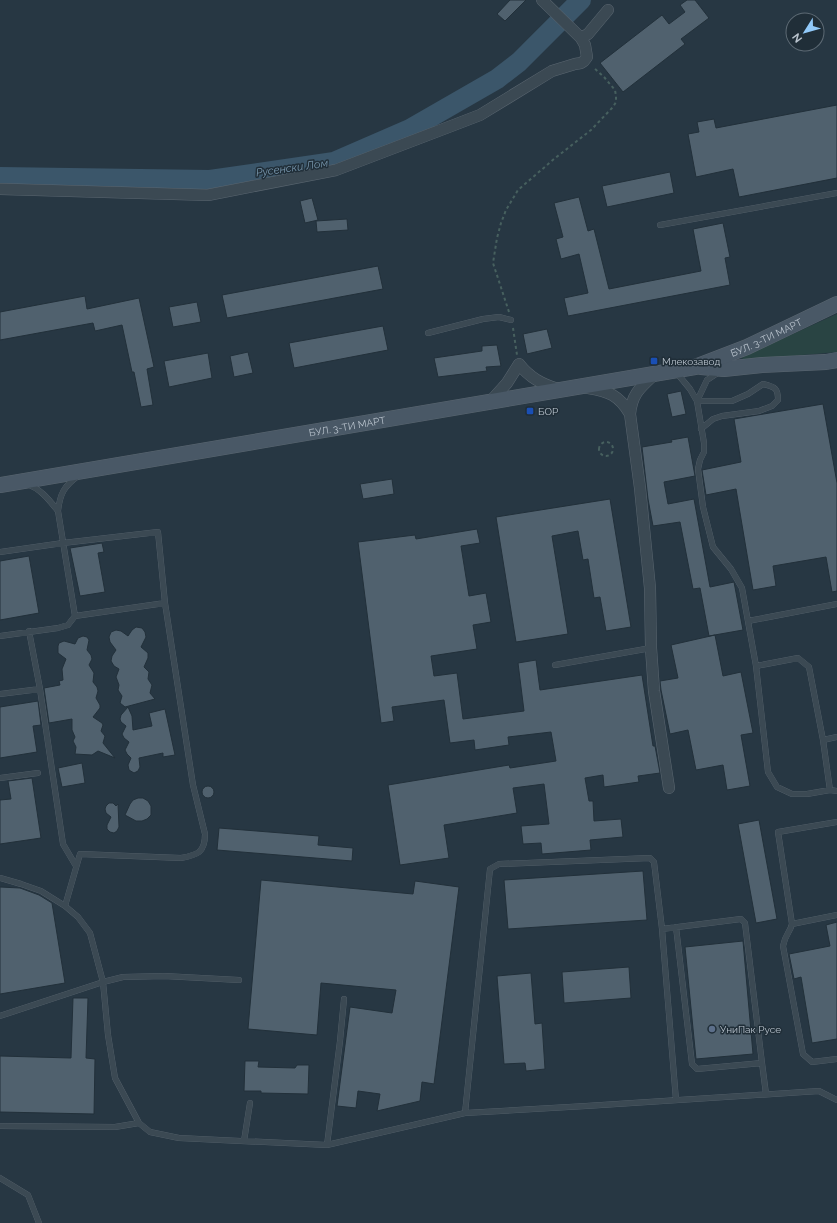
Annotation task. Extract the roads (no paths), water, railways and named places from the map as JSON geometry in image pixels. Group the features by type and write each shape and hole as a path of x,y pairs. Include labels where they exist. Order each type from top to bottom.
{"main road":[{"name":"БУЛ. 3-ТИ МАРТ","path":"0,485 694,367 747,347 837,304"},
{"name":"БУЛ. 3-ТИ МАРТ","path":"694,367 724,369 762,365 833,362"}],"street":[{"path":"0,189 208,195 336,170 480,115 552,71 584,61 587,57 587,52 581,38 542,0"},
{"path":"581,38 591,31 608,10"},
{"path":"490,402 507,383 519,364 535,380 546,386 560,390"},
{"path":"656,373 639,389 633,398 630,414 640,488 650,588 651,648 654,690 669,788"},
{"path":"579,387 601,390 617,397 624,404 630,414"}],"lane":[{"path":"660,225 837,193"},
{"path":"428,333 483,319 499,317 511,320"},
{"path":"697,401 706,380 724,369"},
{"path":"674,370 690,389 697,401 704,443 704,452 698,469 703,507 714,547 730,568 742,588 756,666 768,772 777,788 792,794 808,794 830,790 837,791"},
{"path":"697,401 732,401 748,394 763,384 773,386 778,392 778,400 772,406 759,411 722,416 713,419 701,429"},
{"path":"76,616 58,511 60,499 65,489 71,482 88,470"},
{"path":"19,482 35,487 58,511"},
{"path":"0,552 63,542 158,532 165,603 193,785 205,834 205,841 201,850 196,855 181,858 80,854 65,906"},
{"path":"0,636 58,628 68,625 76,616 165,603"},
{"path":"748,621 837,604"},
{"path":"29,631 40,689 63,844 76,866"},
{"path":"556,665 651,648"},
{"path":"756,666 798,658 809,667 823,740 830,790"},
{"path":"0,694 40,689"},
{"path":"823,740 837,737"},
{"path":"0,778 38,772"},
{"path":"837,822 778,832 792,924 791,929 784,938 783,946 803,1054 812,1062 837,1059"},
{"path":"465,1113 490,869 499,864 650,858 654,862 662,928 676,1100"},
{"path":"0,878 41,891 65,906 78,917 90,933 104,982 108,1035 115,1078 139,1123 150,1132 179,1138 327,1145 465,1113 819,1091 837,1100"},
{"path":"792,924 837,915"},
{"path":"662,928 741,919 745,923 766,1094"},
{"path":"676,927 692,1064 697,1069 762,1063"},
{"path":"0,1016 104,982 123,978 164,976 239,980"},
{"path":"327,1145 344,999"},
{"path":"244,1141 250,1104"},
{"path":"0,1126 115,1127 139,1123"},
{"path":"0,1178 28,1195 39,1223"}],"waterway":[{"name":"Русенски Лом","path":"0,177 210,180 334,162 410,129 497,79 519,62 581,0"}],"place":[{"name":"Млекозавод","path":"654,361"},
{"name":"БОР","path":"530,411"},
{"name":"УниПак Русе","path":"712,1029"}]}
